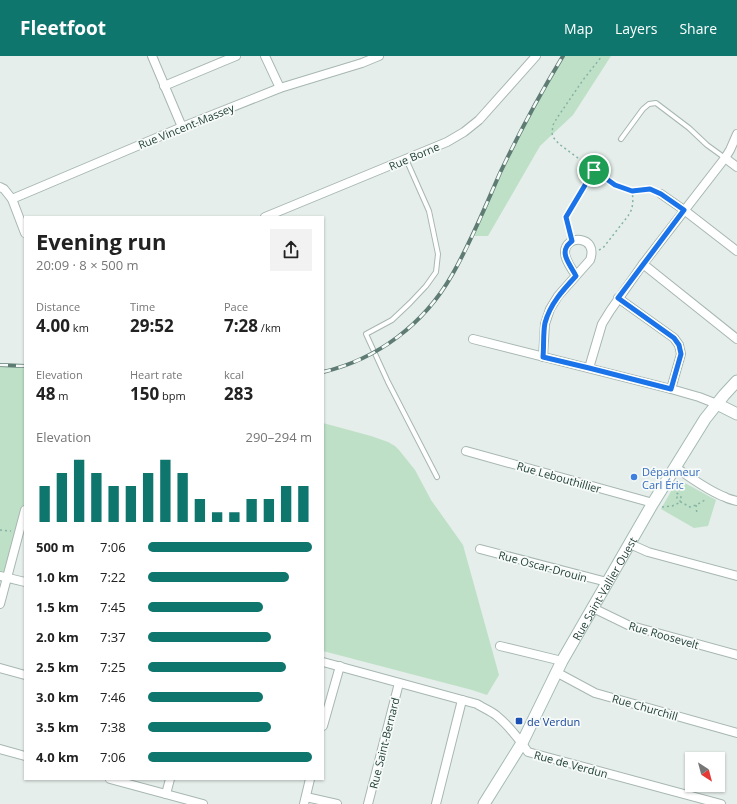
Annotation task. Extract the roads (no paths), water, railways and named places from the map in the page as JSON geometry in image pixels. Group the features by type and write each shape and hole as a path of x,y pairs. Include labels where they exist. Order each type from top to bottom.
{"street":[{"path":"152,56 182,127"},
{"path":"164,86 236,56"},
{"path":"266,56 280,88"},
{"name":"Rue Vincent-Massey","path":"12,199 182,127 280,88 360,59 379,56"},
{"name":"Rue Borne","path":"267,216 447,142 464,132 479,120 536,56"},
{"path":"589,368 602,324 618,298 725,158 737,134"},
{"path":"725,158 737,167"},
{"path":"0,187 4,189 12,199 24,230"},
{"path":"661,194 737,251"},
{"path":"543,357 545,324 550,309 558,296 585,267 590,260 592,254 590,246 583,240 572,241 566,246 564,252 576,276"},
{"path":"644,264 737,339"},
{"path":"618,298 674,338 679,345 681,354 671,389"},
{"path":"473,339 671,389 699,397 737,414"},
{"name":"Rue Saint-Vallier Ouest","path":"484,804 522,743 556,672 653,503 705,419 737,381"},
{"name":"Rue Lebouthillier","path":"466,451 653,503"},
{"path":"675,467 700,484 724,497 737,501"},
{"path":"0,604 4,577 24,514"},
{"path":"630,544 648,552 737,576"},
{"name":"Rue Oscar-Drouin","path":"480,549 607,582"},
{"path":"4,577 24,582"},
{"name":"Rue Roosevelt","path":"593,608 628,625 737,655"},
{"path":"500,646 562,662"},
{"name":"Rue de Verdun","path":"324,662 477,704 496,714 509,727 528,752 721,804"},
{"path":"324,722 340,666"},
{"path":"0,668 24,675"},
{"name":"Rue Churchill","path":"556,672 595,693 737,733"},
{"name":"Rue Saint-Bernard","path":"368,804 399,683"},
{"path":"436,804 462,700"},
{"path":"0,749 24,756"},
{"path":"114,780 203,804"},
{"path":"166,794 170,780"},
{"path":"310,780 305,800 336,804"}],"lane":[{"path":"621,138 643,109 650,104 656,103 725,158"},
{"path":"406,159 429,211 438,254 436,272 426,286 392,320 366,334 388,382 437,477"}],"railway":[{"path":"324,372 343,366 381,349 413,324 441,293 478,224 500,173 522,128 563,56"},
{"path":"0,365 24,366"}],"place":[{"name":"Dépanneur Carl Éric","path":"634,477"},
{"name":"de Verdun","path":"519,721"}]}
